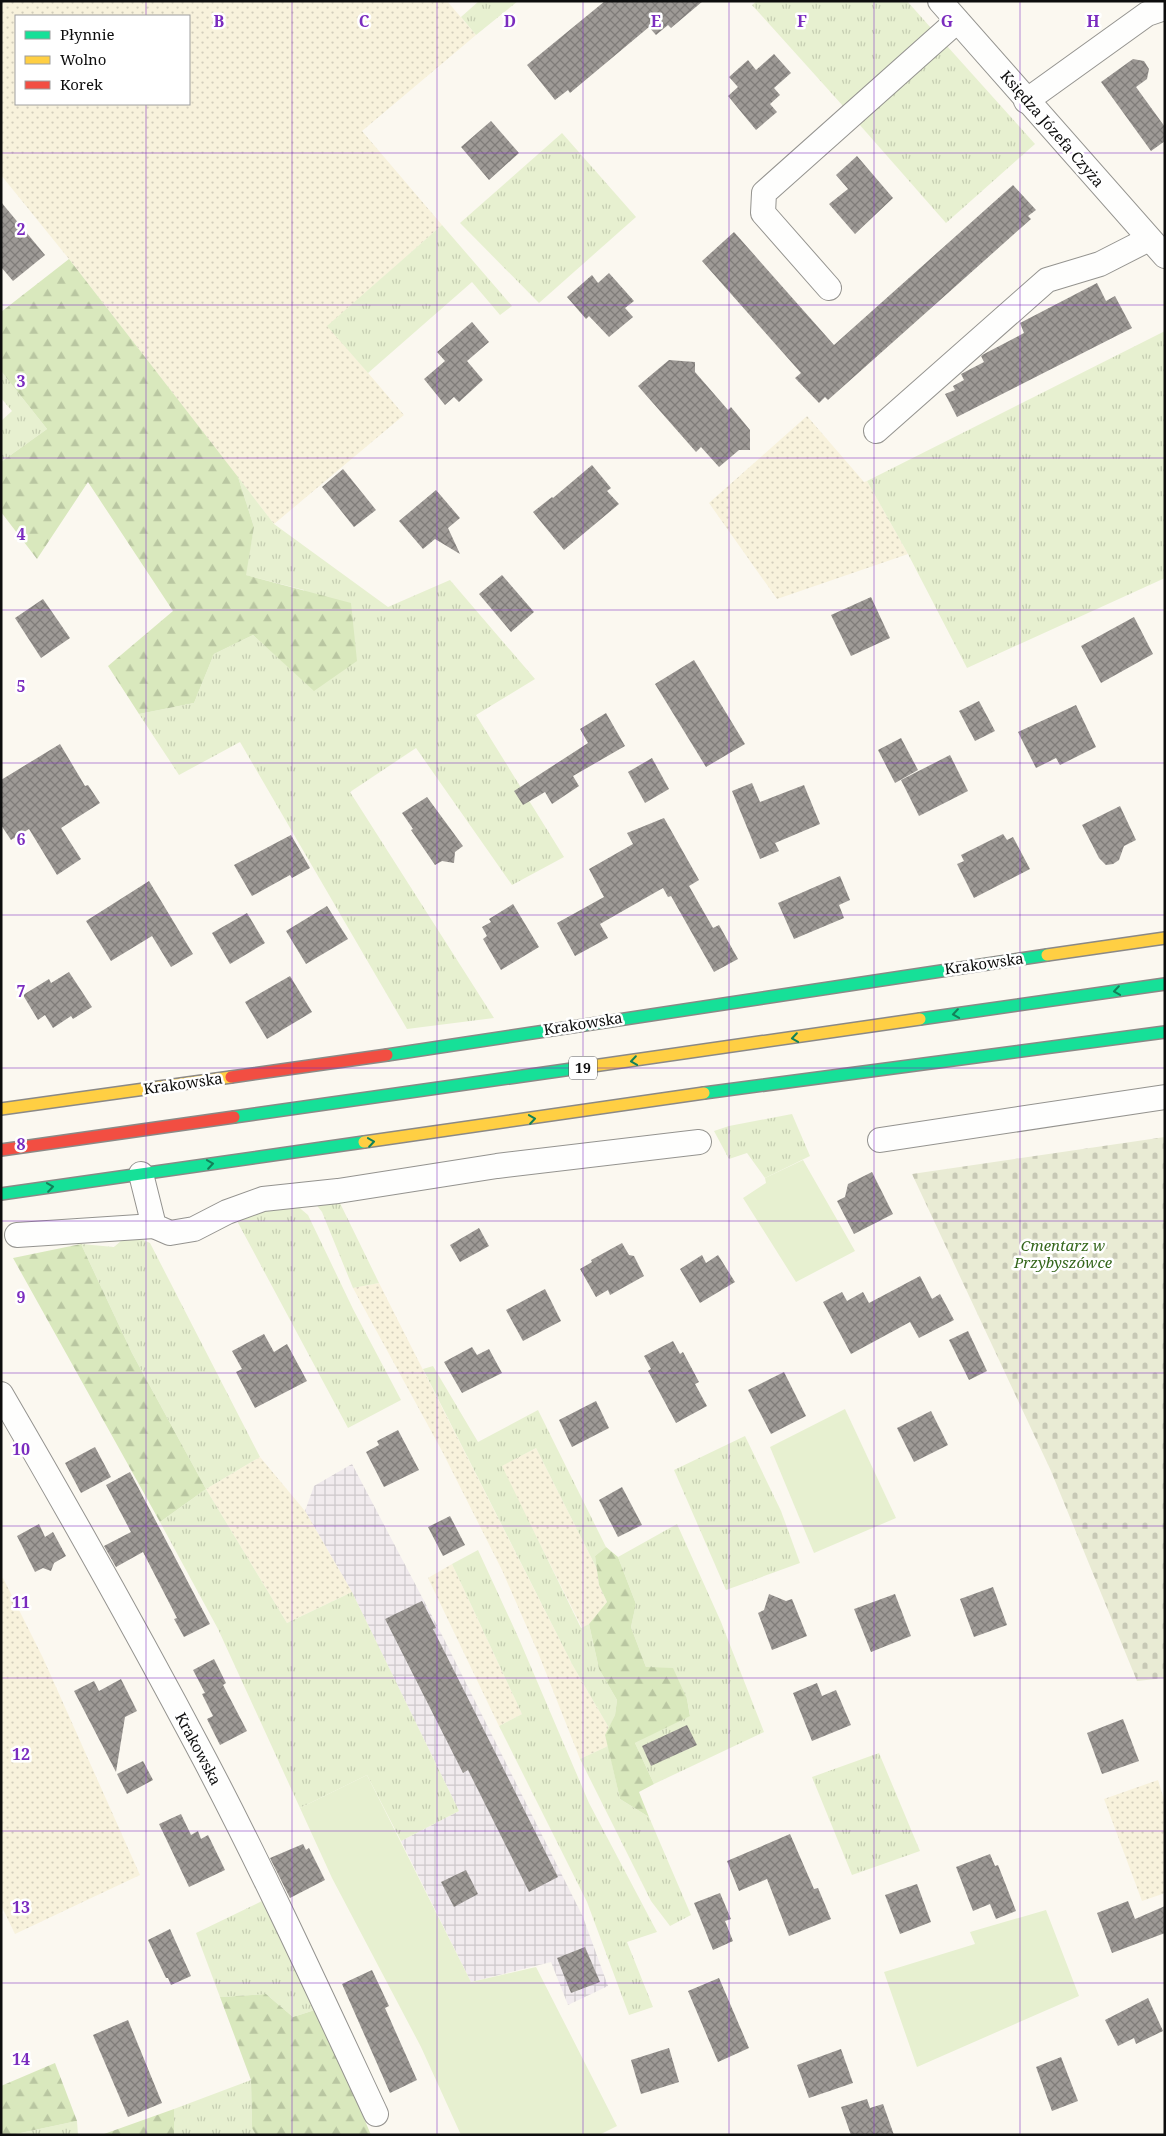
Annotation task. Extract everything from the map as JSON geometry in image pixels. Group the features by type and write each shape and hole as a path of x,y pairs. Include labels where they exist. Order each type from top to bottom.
{"main road":[{"name":"Krakowska","path":"1,1109 429,1049 940,970 1165,938"},
{"name":"19","path":"1,1150 1165,984"},
{"path":"1,1194 803,1079 1165,1032"}],"street":[{"name":"Księdza Józefa Czyża","path":"940,1 1026,101 1165,256"},
{"path":"1026,101 1146,14 1165,8"},
{"path":"830,288 763,213 764,193 957,21"},
{"path":"876,431 1047,280 1100,264 1149,239"},
{"path":"880,1140 1165,1097"},
{"path":"17,1235 154,1226 170,1233 194,1228 227,1212 263,1199 338,1191 497,1166 699,1142"},
{"path":"141,1174 154,1226"},
{"name":"Krakowska","path":"1,1394 80,1531 204,1758 376,2114"}],"shaded area":[{"path":"1,1 447,1 476,35 362,131 442,225 328,326 404,415 274,524 69,259 1,175"},
{"path":"807,416 864,482 867,481 908,554 777,599 709,503"},
{"path":"379,1283 573,1666 609,1728 605,1735 608,1746 580,1759 539,1655 502,1570 442,1451 353,1288"},
{"path":"536,1448 597,1569 599,1585 607,1602 589,1624 582,1628 501,1466"},
{"path":"260,1457 305,1511 352,1592 287,1623 206,1489"},
{"path":"352,1464 443,1637 583,1917 608,1986 568,2005 551,1962 471,1982 401,1841 459,1811 352,1592 305,1511 314,1486"},
{"path":"452,1564 522,1714 499,1726 428,1578"},
{"path":"3,1578 43,1658 140,1875 15,1934 1,1905 1,1579"},
{"path":"1158,1780 1165,1803 1165,1893 1142,1901 1104,1799"}],"green space":[{"path":"479,1 518,1 476,35 461,17"},
{"path":"757,1 907,1 931,28 843,106 752,5"},
{"path":"947,46 1035,144 946,223 859,124"},
{"path":"562,133 636,217 539,303 460,223"},
{"path":"442,225 512,306 500,315 472,282 368,373 327,326"},
{"path":"69,259 238,477 254,527 246,575 351,603 357,661 314,691 253,635 214,654 194,703 139,714 108,666 173,611 88,482 37,559 1,512 1,462 47,429 1,371 1,312"},
{"path":"1165,331 1165,578 967,668 908,554 867,481"},
{"path":"1,371 47,429 1,462 1,421 12,411 1,398"},
{"path":"238,477 274,524 388,607 450,580 535,679 476,715 564,857 512,885 416,748 350,792 494,1018 407,1029 240,742 179,775 139,714 194,703 214,654 253,635 314,690 304,590 245,575 254,527"},
{"path":"792,1114 810,1156 765,1178 747,1153 729,1159 714,1131 729,1126"},
{"name":"Cmentarz w Przybyszówce","path":"1165,1137 1165,1678 1137,1681 1051,1471 912,1174"},
{"path":"803,1160 855,1251 796,1282 743,1198 766,1183 765,1178"},
{"path":"338,1199 379,1283 353,1288 322,1212 315,1203"},
{"path":"295,1204 308,1215 353,1309 401,1400 348,1428 236,1219 280,1206"},
{"path":"137,1237 150,1243 260,1457 206,1489 132,1353 81,1244 114,1247 122,1240"},
{"path":"81,1244 132,1353 206,1489 160,1522 13,1258"},
{"path":"433,1366 478,1442 538,1410 606,1547 595,1556 597,1569 536,1448 502,1466 581,1628 589,1624 599,1669 617,1700 615,1715 609,1728 573,1666 423,1369"},
{"path":"845,1409 896,1518 814,1553 770,1447"},
{"path":"745,1436 781,1511 800,1563 726,1590 674,1470"},
{"path":"206,1489 287,1623 352,1592 459,1811 401,1841 367,1775 300,1808 218,1629 160,1522"},
{"path":"677,1524 721,1622 764,1732 654,1784 635,1743 690,1715 687,1699 646,1667 631,1627 636,1604 618,1557"},
{"path":"606,1547 618,1557 636,1604 631,1627 646,1667 673,1668 687,1699 690,1716 635,1743 654,1784 639,1792 649,1817 620,1799 605,1735 615,1715 617,1700 599,1669 589,1624 607,1602 599,1585 595,1556"},
{"path":"478,1550 519,1639 589,1803 657,1932 627,1942 653,2007 629,2015 587,1902 499,1726 522,1714 452,1564"},
{"path":"608,1746 620,1799 649,1817 691,1915 670,1926 651,1901 580,1759"},
{"path":"879,1753 920,1851 852,1875 812,1777"},
{"path":"367,1775 471,1982 536,1967 617,2126 599,2135 461,2135 421,2047 332,1878 300,1808"},
{"path":"262,1901 318,2009 293,2017 266,1994 220,1997 196,1933"},
{"path":"1046,1910 1079,1996 917,2067 884,1972 975,1944 970,1932"},
{"path":"266,1994 293,2017 318,2009 371,2135 256,2135 252,2128 251,2080 220,1997"},
{"path":"55,2063 77,2121 11,2135 1,2135 1,2086"},
{"path":"251,2080 252,2127 256,2135 174,2135 174,2109"},
{"path":"174,2109 174,2135 104,2135 104,2134"},
{"path":"77,2121 78,2135 11,2135"}],"building":[{"path":"605,1 703,1 671,28 668,25 656,35 649,27 570,93 568,90 555,100 527,65"},
{"path":"774,54 791,73 774,88 780,95 770,104 777,112 756,130 728,96 738,87 729,77 748,60 756,70"},
{"path":"1133,59 1144,61 1149,69 1147,79 1136,87 1165,127 1165,141 1151,151 1101,82"},
{"path":"491,121 519,153 489,180 461,147"},
{"path":"857,156 893,198 855,234 829,204 848,189 836,175"},
{"path":"1013,185 1036,210 1028,216 1031,219 828,400 825,397 819,403 795,378 801,373 702,261 734,232 834,345"},
{"path":"1,202 45,255 13,281 1,267"},
{"path":"609,273 634,301 625,308 633,317 609,337 589,316 586,319 567,297 592,275 598,283"},
{"path":"1097,283 1106,301 1115,296 1132,328 957,417 945,394 955,390 953,386 964,380 961,374 984,362 981,356 984,354 1024,333 1020,323"},
{"path":"472,322 489,342 467,361 483,380 459,402 454,397 445,405 424,379 445,361 437,352"},
{"path":"669,360 695,362 695,372 728,410 731,407 750,430 750,450 739,450 719,467 701,447 696,452 638,386"},
{"path":"592,465 611,488 607,491 619,504 564,550 533,512 553,498"},
{"path":"343,469 376,510 354,527 322,487"},
{"path":"436,490 460,518 448,528 460,554 435,539 423,549 399,521"},
{"path":"502,575 534,612 511,632 479,594"},
{"path":"871,597 890,638 851,656 831,615"},
{"path":"43,599 70,638 41,658 15,618"},
{"path":"1134,617 1153,654 1101,683 1081,646"},
{"path":"694,660 745,744 706,767 655,684"},
{"path":"979,701 995,731 975,741 959,711"},
{"path":"1076,705 1096,747 1060,765 1056,758 1036,768 1018,732"},
{"path":"606,713 625,746 573,776 579,786 552,804 545,792 523,805 514,791 588,743 580,729"},
{"path":"901,738 918,770 895,783 878,750"},
{"path":"60,744 85,786 88,785 100,803 61,828 81,859 57,875 29,829 11,840 1,825 1,780"},
{"path":"950,755 968,791 919,816 901,780"},
{"path":"652,758 669,789 645,803 628,772"},
{"path":"752,783 760,802 804,785 820,824 775,843 779,851 760,859 732,791"},
{"path":"427,797 463,846 455,852 454,863 442,861 435,865 411,830 413,829 402,813"},
{"path":"1120,806 1136,840 1124,846 1119,860 1113,864 1106,865 1099,858 1082,825"},
{"path":"664,818 699,880 689,886 713,928 719,925 738,959 714,972 671,896 668,897 663,888 600,924 608,938 575,956 557,923 604,897 589,869 633,844 627,833"},
{"path":"1003,834 1007,840 1013,837 1030,869 974,898 957,864 964,861 961,855"},
{"path":"291,835 310,868 292,878 290,875 252,896 234,865"},
{"path":"840,876 850,900 839,905 844,918 794,939 778,903"},
{"path":"149,881 193,954 171,967 152,936 111,961 86,921"},
{"path":"513,904 539,947 501,970 483,939 487,936 482,927 491,922 489,919"},
{"path":"327,906 348,939 306,964 286,931"},
{"path":"247,913 265,943 230,964 212,933"},
{"path":"69,972 92,1007 73,1019 71,1016 53,1028 45,1015 38,1020 23,995 49,979 51,983"},
{"path":"290,976 312,1012 267,1039 245,1002"},
{"path":"872,1172 893,1214 854,1234 837,1201 845,1197 848,1184"},
{"path":"479,1228 489,1246 460,1262 450,1245"},
{"path":"622,1243 629,1255 634,1256 644,1276 610,1295 608,1290 596,1297 580,1269 592,1262 591,1260"},
{"path":"702,1255 706,1263 718,1255 735,1282 700,1303 680,1269"},
{"path":"920,1276 932,1299 940,1294 954,1320 919,1338 910,1322 851,1354 823,1302 842,1292 847,1301 863,1292 869,1303"},
{"path":"545,1289 561,1321 523,1341 506,1310"},
{"path":"968,1331 987,1371 969,1380 949,1340"},
{"path":"264,1334 274,1352 287,1344 307,1381 255,1408 236,1372 242,1369 232,1351"},
{"path":"673,1341 680,1354 683,1352 699,1382 695,1384 707,1406 676,1423 648,1371 651,1369 644,1356"},
{"path":"472,1347 477,1355 489,1349 502,1373 462,1393 444,1362"},
{"path":"784,1372 806,1416 771,1434 748,1390"},
{"path":"596,1401 609,1428 572,1447 559,1420"},
{"path":"931,1411 948,1445 914,1462 897,1428"},
{"path":"398,1430 419,1470 384,1487 366,1452 379,1445 377,1441"},
{"path":"95,1447 111,1477 81,1493 65,1463"},
{"path":"130,1472 210,1624 184,1637 174,1619 177,1618 143,1552 116,1567 104,1546 131,1532 106,1485"},
{"path":"622,1487 642,1525 618,1537 599,1500"},
{"path":"450,1516 465,1545 443,1556 428,1527"},
{"path":"39,1524 45,1537 53,1532 66,1556 54,1563 51,1571 43,1568 35,1572 17,1536"},
{"path":"993,1587 1007,1625 974,1637 960,1599"},
{"path":"769,1594 786,1601 792,1599 807,1636 772,1650 758,1613 764,1610"},
{"path":"895,1594 911,1636 871,1652 854,1609"},
{"path":"422,1601 436,1628 433,1629 558,1877 529,1892 468,1770 463,1773 385,1619"},
{"path":"214,1659 226,1683 223,1685 247,1731 220,1745 207,1719 213,1716 202,1694 205,1693 193,1670"},
{"path":"121,1679 137,1711 125,1717 116,1772 74,1691 94,1681 99,1691"},
{"path":"817,1683 822,1696 836,1690 851,1725 812,1741 793,1693"},
{"path":"1123,1719 1139,1761 1102,1774 1087,1733"},
{"path":"687,1725 697,1745 651,1766 642,1746"},
{"path":"143,1761 153,1780 127,1794 117,1774"},
{"path":"181,1814 191,1835 198,1831 201,1839 208,1835 225,1870 189,1887 159,1824"},
{"path":"790,1834 814,1889 818,1888 831,1919 789,1936 767,1879 739,1891 727,1861"},
{"path":"303,1844 306,1850 309,1848 325,1880 290,1898 270,1858"},
{"path":"990,1854 995,1866 998,1865 1016,1911 996,1919 990,1904 973,1911 956,1867"},
{"path":"466,1870 478,1894 454,1907 441,1882"},
{"path":"917,1884 931,1922 900,1934 885,1895"},
{"path":"720,1893 731,1919 725,1921 733,1941 713,1950 694,1903"},
{"path":"1128,1901 1135,1919 1165,1906 1165,1933 1112,1953 1097,1913"},
{"path":"170,1929 191,1976 171,1985 148,1940"},
{"path":"585,1947 600,1982 571,1993 557,1958"},
{"path":"372,1970 389,2006 385,2008 417,2080 390,2093 342,1984"},
{"path":"719,1978 749,2048 718,2062 688,1991"},
{"path":"1148,1998 1163,2031 1136,2044 1134,2038 1118,2046 1105,2020"},
{"path":"128,2020 162,2103 128,2117 93,2035"},
{"path":"669,2048 679,2082 641,2094 631,2060"},
{"path":"841,2049 853,2083 809,2098 797,2065"},
{"path":"1061,2057 1078,2101 1052,2111 1036,2067"},
{"path":"867,2099 870,2108 883,2104 894,2135 851,2135 841,2107"}],"traffic: fast":[{"path":"387,1055 1047,955"},
{"path":"920,1019 1165,984"},
{"path":"704,1093 1165,1032"},
{"path":"234,1117 579,1068"},
{"path":"1,1194 364,1142"}],"traffic: slow":[{"path":"1047,955 1165,938"},
{"path":"579,1068 920,1019"},
{"path":"1,1109 231,1077"},
{"path":"364,1142 704,1093"}],"traffic: jam":[{"path":"231,1077 387,1055"},
{"path":"1,1150 234,1117"}]}
